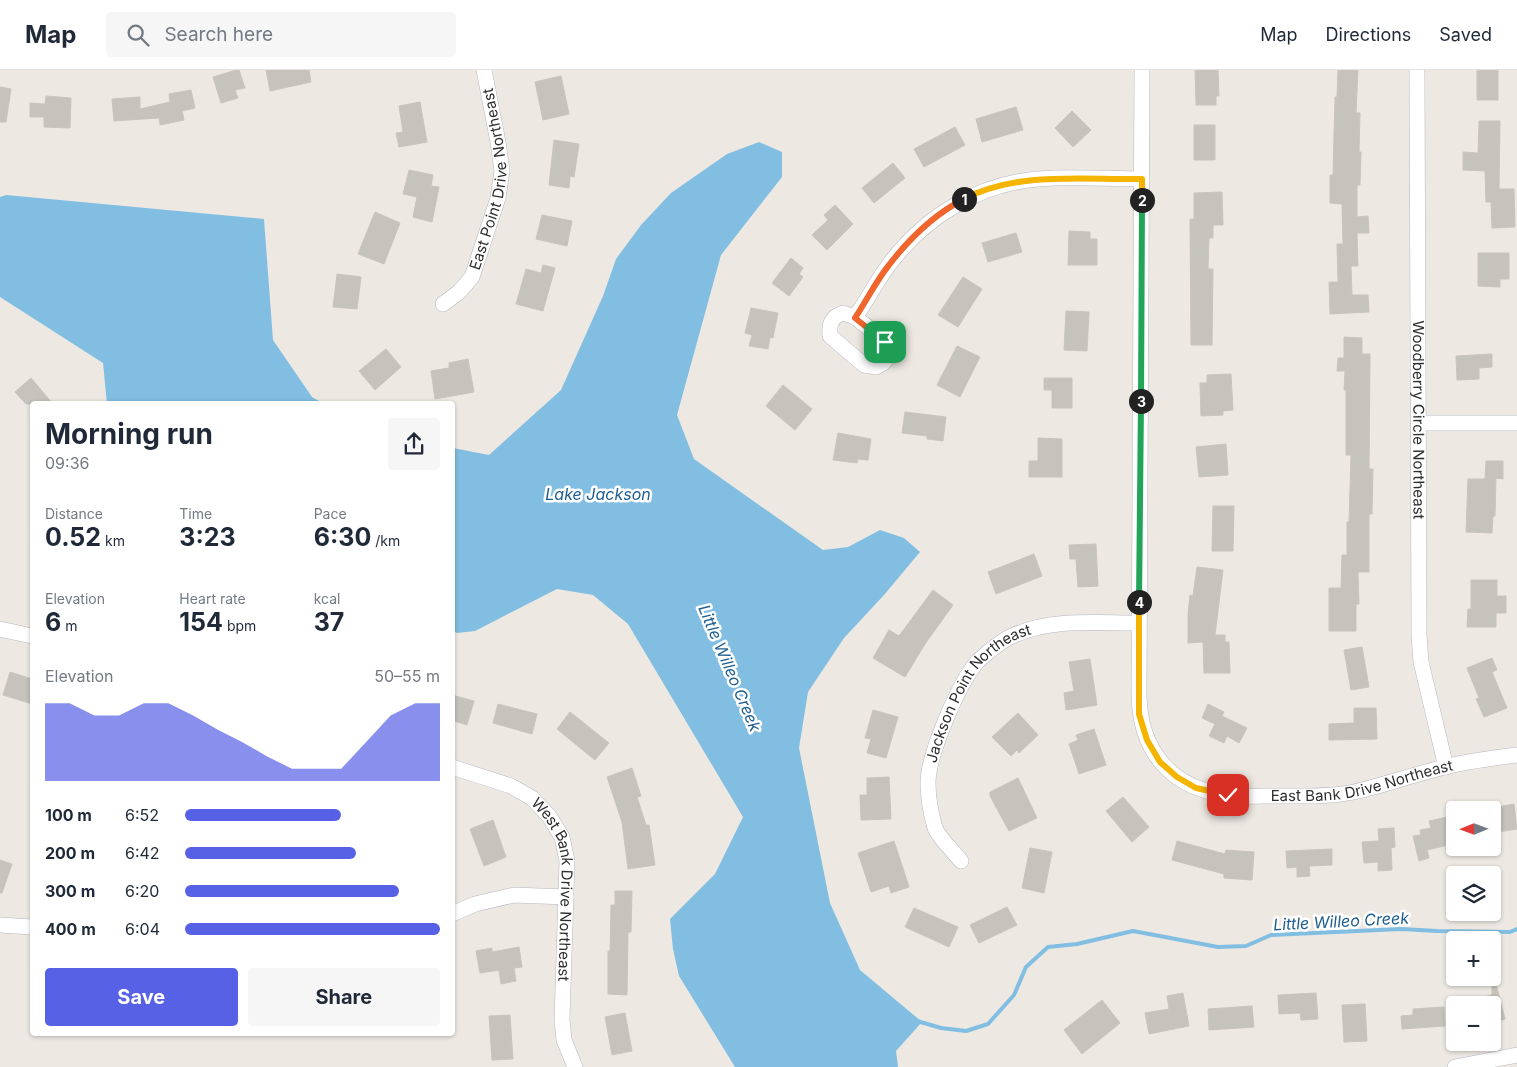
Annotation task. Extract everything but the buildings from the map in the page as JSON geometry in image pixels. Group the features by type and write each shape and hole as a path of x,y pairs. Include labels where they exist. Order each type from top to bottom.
{"street":[{"name":"East Point Drive Northeast","path":"444,304 459,292 472,277 498,198 502,170 484,70"},
{"name":"East Bank Drive Northeast","path":"1142,70 1139,714 1147,740 1160,762 1177,777 1196,788 1228,795 1305,796 1352,792 1446,766 1517,755"},
{"name":"Woodberry Circle Northeast","path":"1416,70 1421,662 1446,766"},
{"path":"855,318 888,265 907,245 932,220 973,195 1012,183 1039,179 1142,179"},
{"path":"1419,424 1517,423"},
{"name":"Jackson Point Northeast","path":"961,860 936,830 930,808 928,782 930,764 952,708 964,681 977,662 996,645 1010,637 1042,626 1067,623 1139,622"},
{"path":"0,629 30,636"},
{"name":"West Bank Drive Northeast","path":"455,768 511,786 532,798 549,816 562,837 567,861 562,1020 564,1040 575,1067"},
{"path":"455,913 475,904 514,895 566,897"},
{"path":"0,925 30,927"},
{"path":"1455,1067 1517,1055"}],"water":[{"name":"Lake Jackson","path":"759,142 782,152 782,177 721,255 677,415 694,459 823,550 848,547 880,530 904,538 920,552 844,638 808,692 799,748 830,903 860,970 922,1022 896,1051 898,1067 735,1067 679,976 673,949 670,919 715,874 743,817 628,624 593,595 557,589 475,631 455,632 455,448 489,455 561,390 603,296 616,259 641,225 671,193 727,154"},
{"path":"6,195 264,219 273,340 312,397 319,401 107,401 103,363 0,297 0,197"}],"waterway":[{"name":"Little Willeo Creek","path":"917,1021 941,1028 966,1031 988,1024 1014,995 1026,967 1048,947 1077,944 1133,931 1218,947 1246,946 1271,935 1401,929 1510,932 1517,929"}],"route":[{"path":"885,342 855,318 888,265 925,226 954,205 973,195 992,189 1012,183 1039,179 1142,179 1139,714 1147,740 1160,762 1177,777 1196,788 1228,795"}]}
